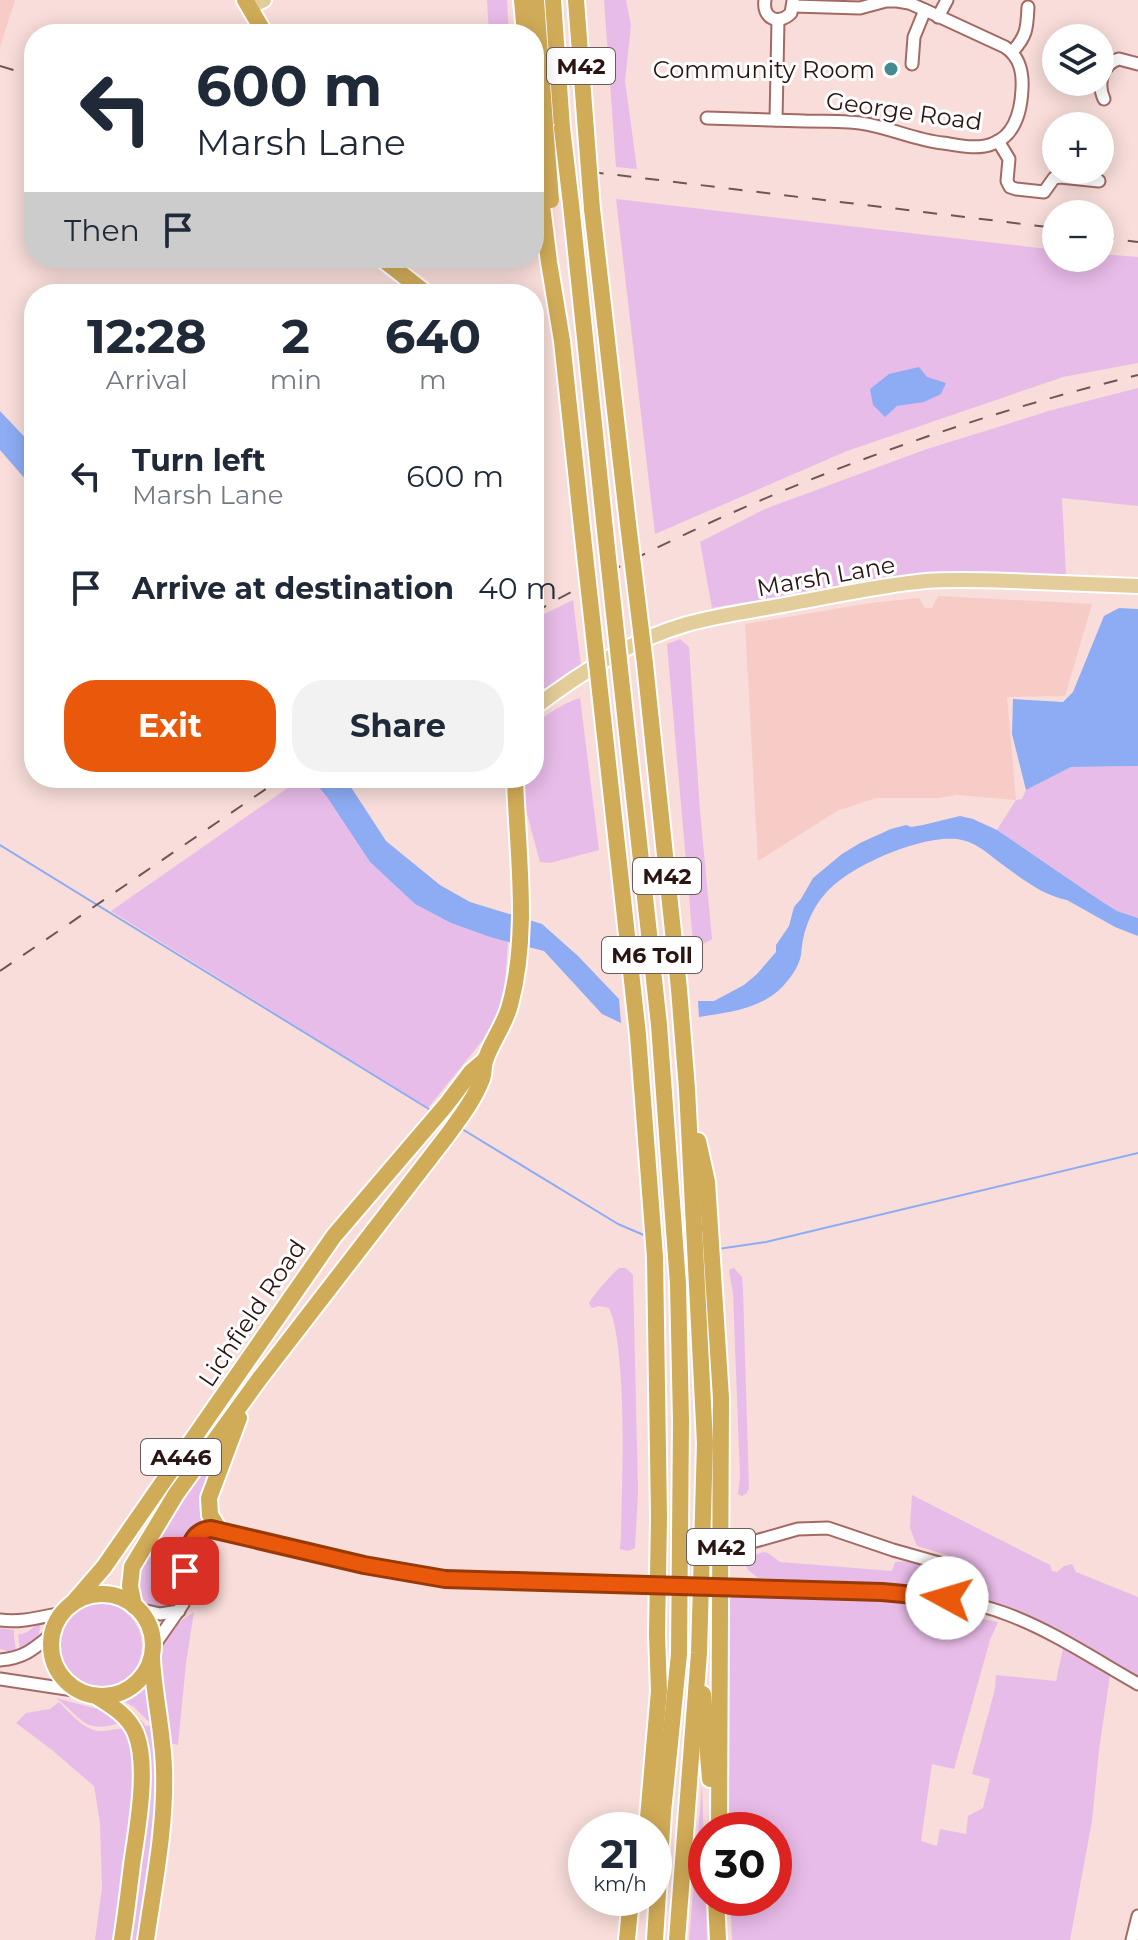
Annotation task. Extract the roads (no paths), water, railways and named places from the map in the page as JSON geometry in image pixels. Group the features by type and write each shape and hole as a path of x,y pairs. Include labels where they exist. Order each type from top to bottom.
{"highway":[{"path":"522,0 524,24"},
{"name":"M42","path":"536,0 538,24"},
{"name":"M6 Toll","path":"553,0 547,128 571,204 659,1025 675,1232 681,1421 679,1654 663,1812 655,1940"},
{"name":"M42","path":"576,0 592,209 645,664 687,1089 707,1182 703,1233 705,1264 721,1398 719,1812"},
{"path":"253,2 261,24"},
{"name":"M42","path":"544,93 546,199 558,261 562,341 638,1035 653,1224 659,1691 649,1812"},
{"path":"394,268 414,284"},
{"name":"Lichfield Road","path":"136,1608 130,1575 132,1567 176,1494 260,1378 448,1134 482,1079 485,1060 510,1007 518,959 521,887 516,788"},
{"name":"Lichfield Road","path":"67,1608 104,1567 334,1236 471,1072 485,1060"},
{"name":"M42","path":"705,1264 705,1443 699,1653 712,1812"},
{"path":"220,1531 210,1515 209,1498 233,1430 260,1378"},
{"path":"122,1940 140,1799 141,1753 128,1720 112,1706 66,1681 58,1672 51,1643 52,1634 67,1608 100,1595 119,1598 136,1608 151,1634 165,1774 160,1839 146,1940"},
{"path":"640,1812 657,1634"},
{"path":"88,1693 107,1696 130,1687 145,1672 152,1650"},
{"path":"677,1940 699,1653"},
{"path":"627,1940 629,1916"},
{"path":"636,1940 639,1916"},
{"path":"717,1916 718,1940"}],"main road":[{"name":"Marsh Lane","path":"544,699 602,661 632,646 688,623 718,617 928,581 978,579 1138,586"}],"street":[{"path":"765,0 767,14 778,20 791,13 793,3 860,8 886,1 909,3 988,37 1012,52 1025,33 1028,7"},
{"path":"938,17 947,0"},
{"path":"912,64 914,37 925,10"},
{"path":"776,120 778,20"},
{"name":"George Road","path":"707,118 859,123 924,141 986,146 998,141 1014,126 1019,113 1022,74 1012,52"},
{"path":"1104,99 1101,88 1107,65 1119,59 1138,64"},
{"name":"George Road","path":"998,141 1009,159 1007,181 1010,187 1039,193 1044,192 1050,184"},
{"path":"752,1542 798,1529 828,1528 939,1563 949,1577 947,1598"},
{"path":"152,1650 183,1604 191,1542 201,1531 211,1529 364,1565 445,1579 882,1592 947,1598 1006,1613 1084,1651 1138,1684"},
{"path":"0,1620 34,1619 67,1608"},
{"path":"136,1608 160,1614 179,1611"},
{"path":"0,1660 18,1658 35,1649 52,1634"},
{"path":"0,1679 88,1693"},
{"path":"1135,1937 1138,1916"}],"water":[{"path":"919,367 927,377 946,383 941,394 924,402 897,406 885,417 873,405 870,389 889,374"},
{"path":"0,411 24,436 24,478 0,450"},
{"path":"1119,608 1138,609 1138,766 1071,767 1026,790 1012,734 1013,699 1063,702 1073,692 1104,616"},
{"path":"319,788 352,788 386,841 440,885 470,902 542,924 619,999 621,1023 602,1014 544,951 451,923 415,904 370,862"},
{"path":"960,816 997,830 1117,911 1138,918 1138,936 1067,900 1040,890 969,842 942,839 924,842 867,863 825,894 809,921 796,969 779,990 762,1002 699,1017 698,1001 714,1001 744,985 757,974 776,952 776,945 789,926 794,907 813,878 842,854 891,829"}],"waterway":[{"path":"0,845 432,1111"},
{"path":"462,1129 618,1224 646,1236"},
{"path":"718,1249 766,1242 1138,1153"}],"railway":[{"path":"0,66 24,73"},
{"path":"544,166 1042,226"},
{"path":"1114,239 1138,242"},
{"path":"544,607 672,540 802,483 934,434 1138,375"},
{"path":"0,971 267,788"}],"place":[{"name":"Community Room","path":"891,69"}]}
